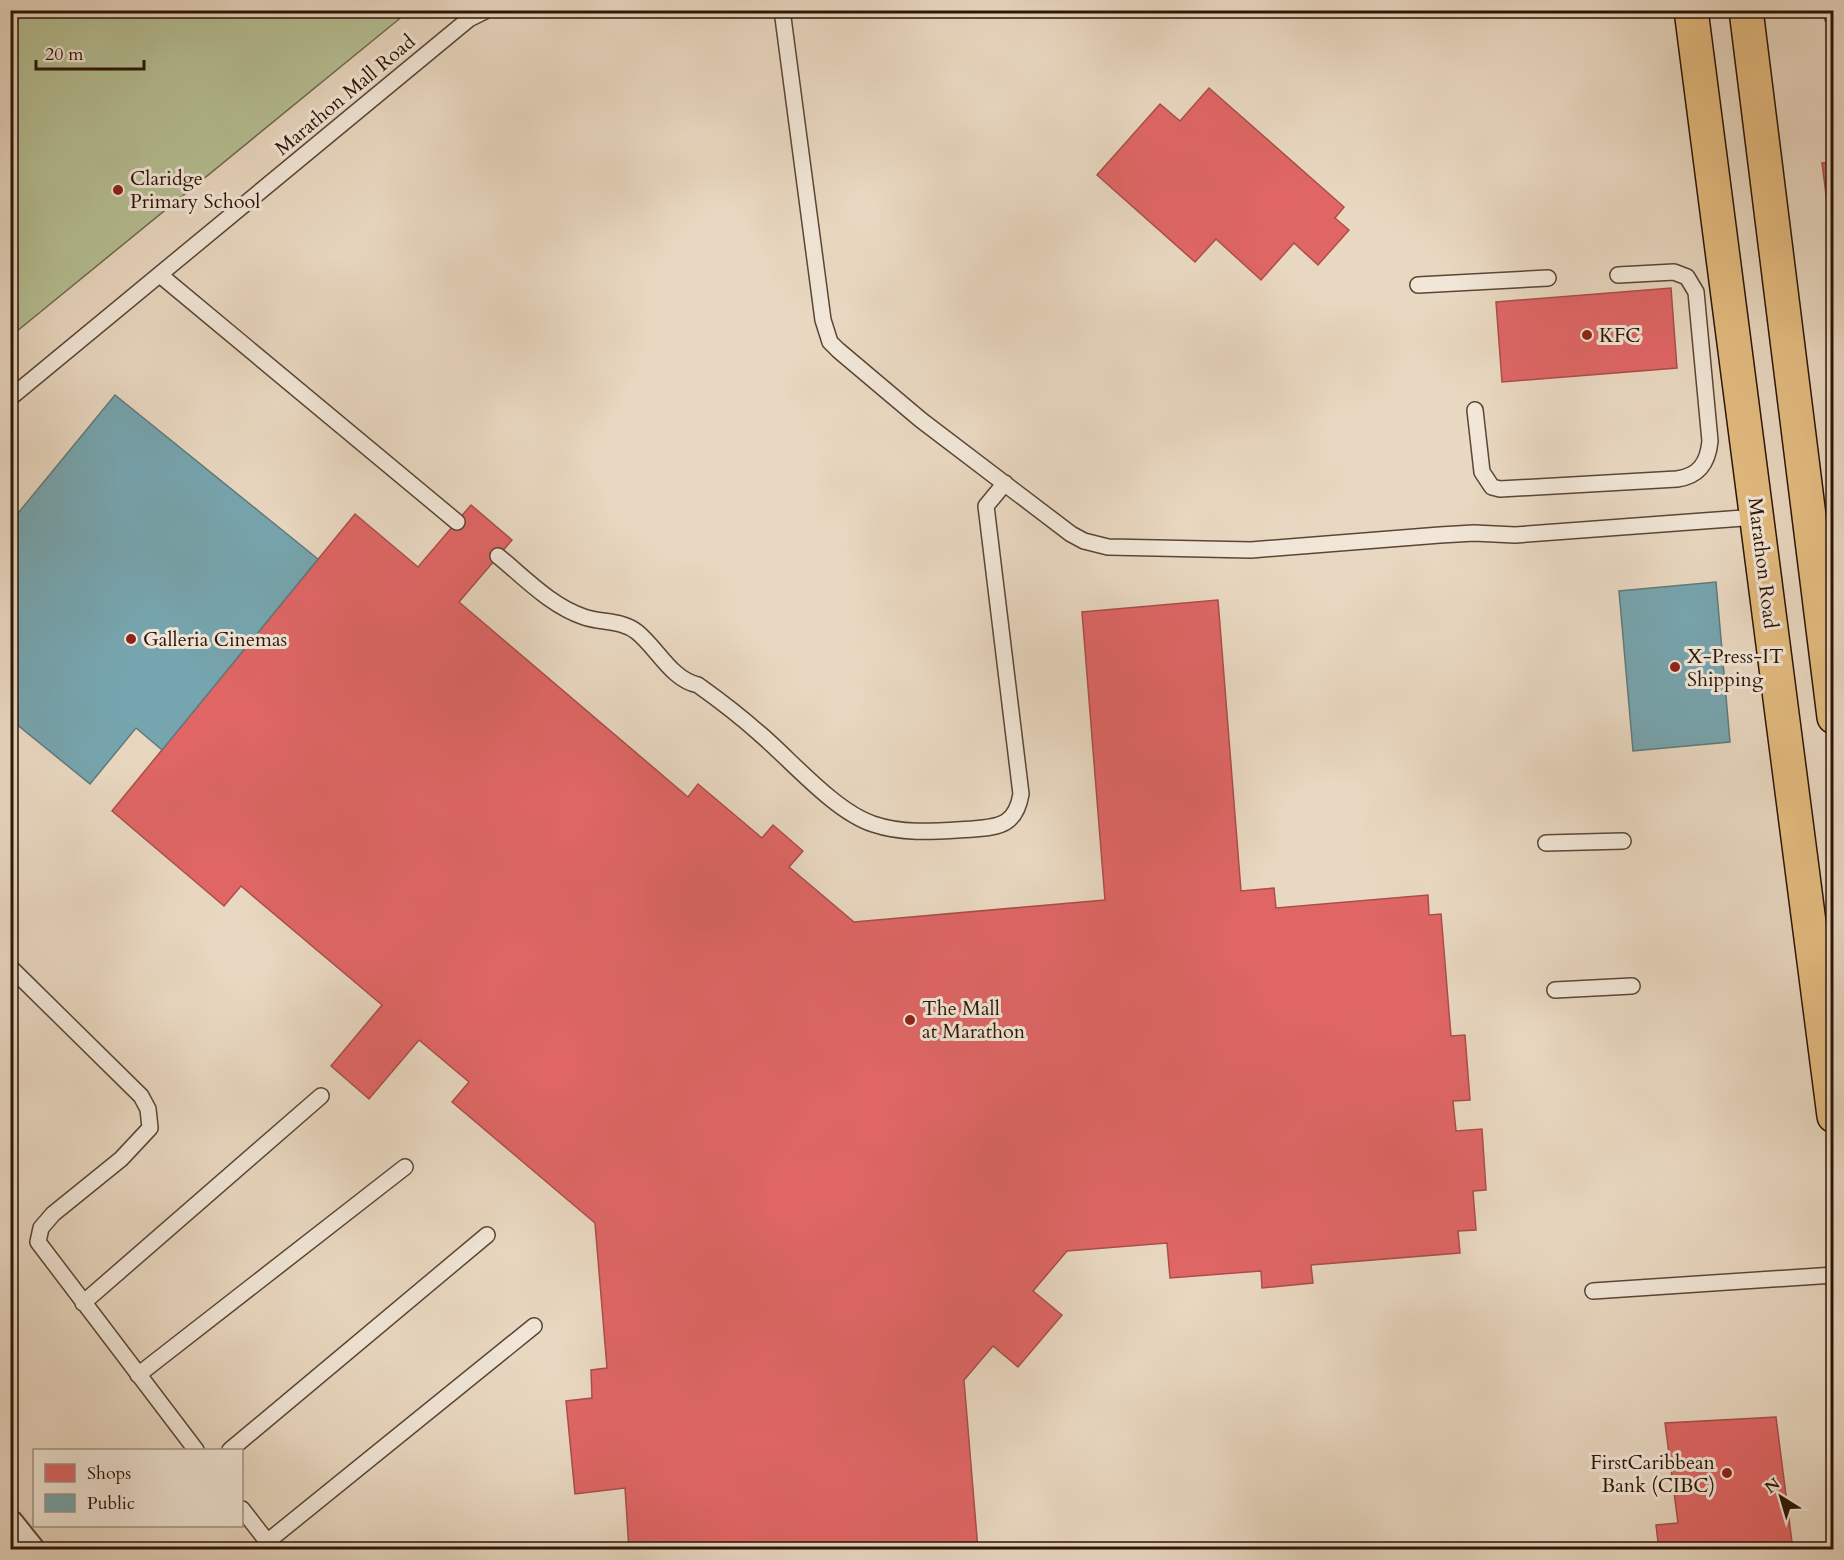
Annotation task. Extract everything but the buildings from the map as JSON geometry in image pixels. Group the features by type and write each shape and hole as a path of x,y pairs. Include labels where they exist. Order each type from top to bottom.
{"main road":[{"name":"Marathon Road","path":"1691,10 1833,1116"},
{"path":"1746,10 1833,717"}],"street":[{"path":"10,1525 30,1550"}],"lane":[{"name":"Marathon Mall Road","path":"10,398 470,19 487,10"},
{"path":"782,10 825,332 830,342 921,420 1071,534 1084,541 1108,547 1251,550 1440,535 1474,533 1515,535 1757,517"},
{"path":"1475,410 1482,472 1492,487 1500,489 1677,479 1687,478 1702,469 1709,452 1710,441 1696,292 1687,277 1674,272 1618,275"},
{"path":"160,275 457,522"},
{"path":"1418,285 1548,278"},
{"path":"498,556 549,598 565,607 584,617 622,625 634,630 676,673 687,682 698,685 759,732 853,815 873,824 900,830 931,832 986,828 1001,825 1011,819 1019,809 1022,794 986,506 1005,483"},
{"path":"1546,843 1623,841"},
{"path":"10,967 141,1096 148,1109 150,1128 121,1159 53,1214 41,1228 38,1242 82,1303 195,1449"},
{"path":"1555,990 1632,986"},
{"path":"82,1303 321,1096"},
{"path":"138,1375 405,1167"},
{"path":"231,1449 487,1235"},
{"path":"1593,1291 1833,1275"},
{"path":"243,1510 270,1546 534,1326"}],"green space":[{"name":"Claridge Primary School","path":"11,10 409,10 409,11 11,336"}],"place":[{"name":"Claridge Primary School","path":"118,190"},
{"name":"KFC","path":"1587,335"},
{"name":"Galleria Cinemas","path":"131,639"},
{"name":"X-Press-IT Shipping","path":"1675,667"},
{"name":"The Mall at Marathon","path":"910,1020"},
{"name":"FirstCaribbean Bank (CIBC)","path":"1727,1473"}]}
